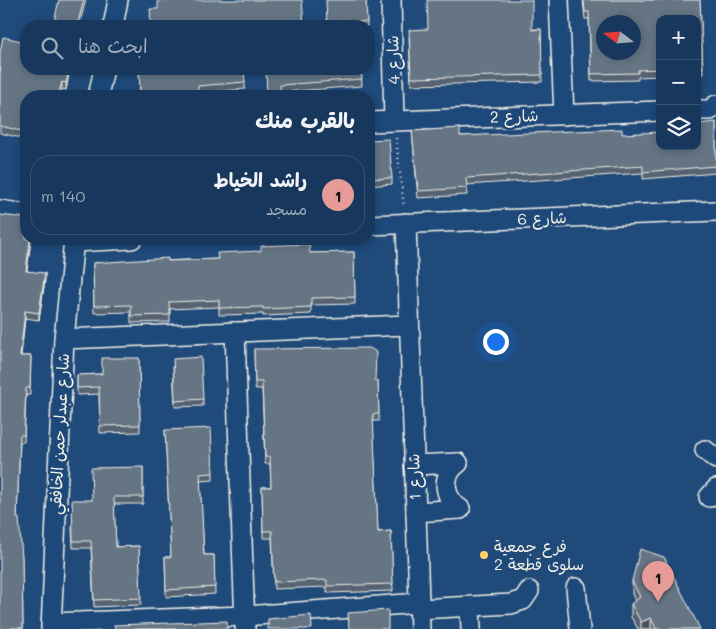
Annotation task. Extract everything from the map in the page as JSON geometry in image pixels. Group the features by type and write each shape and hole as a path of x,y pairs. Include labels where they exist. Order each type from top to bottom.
{"street":[{"path":"114,20 118,0"},
{"name":"شارع 4","path":"391,0 394,121"},
{"path":"558,0 564,115"},
{"path":"99,90 103,75"},
{"path":"701,110 710,110 716,106"},
{"name":"شارع 2","path":"375,122 656,111"},
{"path":"0,210 20,213"},
{"name":"شارع 6","path":"375,225 716,211"},
{"name":"شارع 1","path":"406,223 408,325 420,629"},
{"name":"شارع عبدلر حمن الخافقي","path":"51,626 64,339 73,245"},
{"path":"64,339 408,325"},
{"path":"235,332 245,623"},
{"path":"414,465 458,463 451,468 446,482 448,496 460,510 416,512"},
{"path":"576,588 580,629"},
{"path":"51,626 245,623 419,606 470,607 518,602 529,590"},
{"path":"470,607 471,629"}],"path":[{"path":"394,121 406,223"}],"building":[{"path":"59,0 84,0 79,20 54,20"},
{"path":"158,0 302,0 304,20 151,20 150,9 158,9"},
{"path":"326,0 366,0 367,20 327,20"},
{"path":"427,0 532,0 532,30 541,29 542,75 411,78 409,30 428,29"},
{"path":"584,0 700,0 701,15 656,15 656,69 638,70 638,73 591,74 589,12 585,12"},
{"path":"701,23 703,68 701,68"},
{"path":"3,37 20,41 20,75 68,75 66,83 62,82 60,90 20,90 20,131 0,126 0,53"},
{"path":"139,75 244,75 245,82 198,86 198,90 140,90"},
{"path":"266,75 362,75 362,79 280,85 280,90 267,90"},
{"path":"716,122 716,166 643,172 643,166 466,178 467,188 418,191 412,131 460,128 460,136 622,129 622,134 656,132 656,150 701,150 701,124"},
{"path":"389,139 392,178 375,179 375,140"},
{"path":"0,215 20,217 20,245 29,245 26,271 45,273 39,313 25,311 20,356 31,356 30,388 26,388 24,435 20,435 17,518 19,518 22,558 23,628 0,629"},
{"path":"309,245 310,253 354,252 355,297 311,298 311,307 263,309 263,307 219,308 219,300 169,302 170,315 131,316 131,305 94,306 93,263 168,258 168,261 218,259 217,253 261,251 261,246"},
{"path":"370,348 376,352 375,381 378,381 379,414 373,414 378,532 391,531 393,584 327,586 327,580 274,582 272,531 263,531 262,487 271,487 270,457 265,457 262,382 255,382 254,349"},
{"path":"201,357 203,399 175,401 173,359"},
{"path":"102,358 139,358 140,425 100,426 99,387 77,388 77,375 102,374"},
{"path":"211,428 213,473 200,474 204,555 214,555 215,587 166,590 165,557 171,557 165,430"},
{"path":"143,467 143,497 114,497 116,547 139,546 141,598 94,600 91,541 73,541 72,500 92,500 91,468"},
{"path":"640,549 664,557 700,629 656,629 651,618 641,622 631,604 640,597 632,581"},
{"path":"388,610 388,629 349,629 348,613"},
{"path":"311,615 312,629 268,629 268,619"},
{"path":"227,621 227,629 115,629 114,625"}],"place":[{"name":"فرع جمعية سلوى قطعة 2","path":"484,555"},
{"name":"راشد الخياط","path":"658,602"}]}
